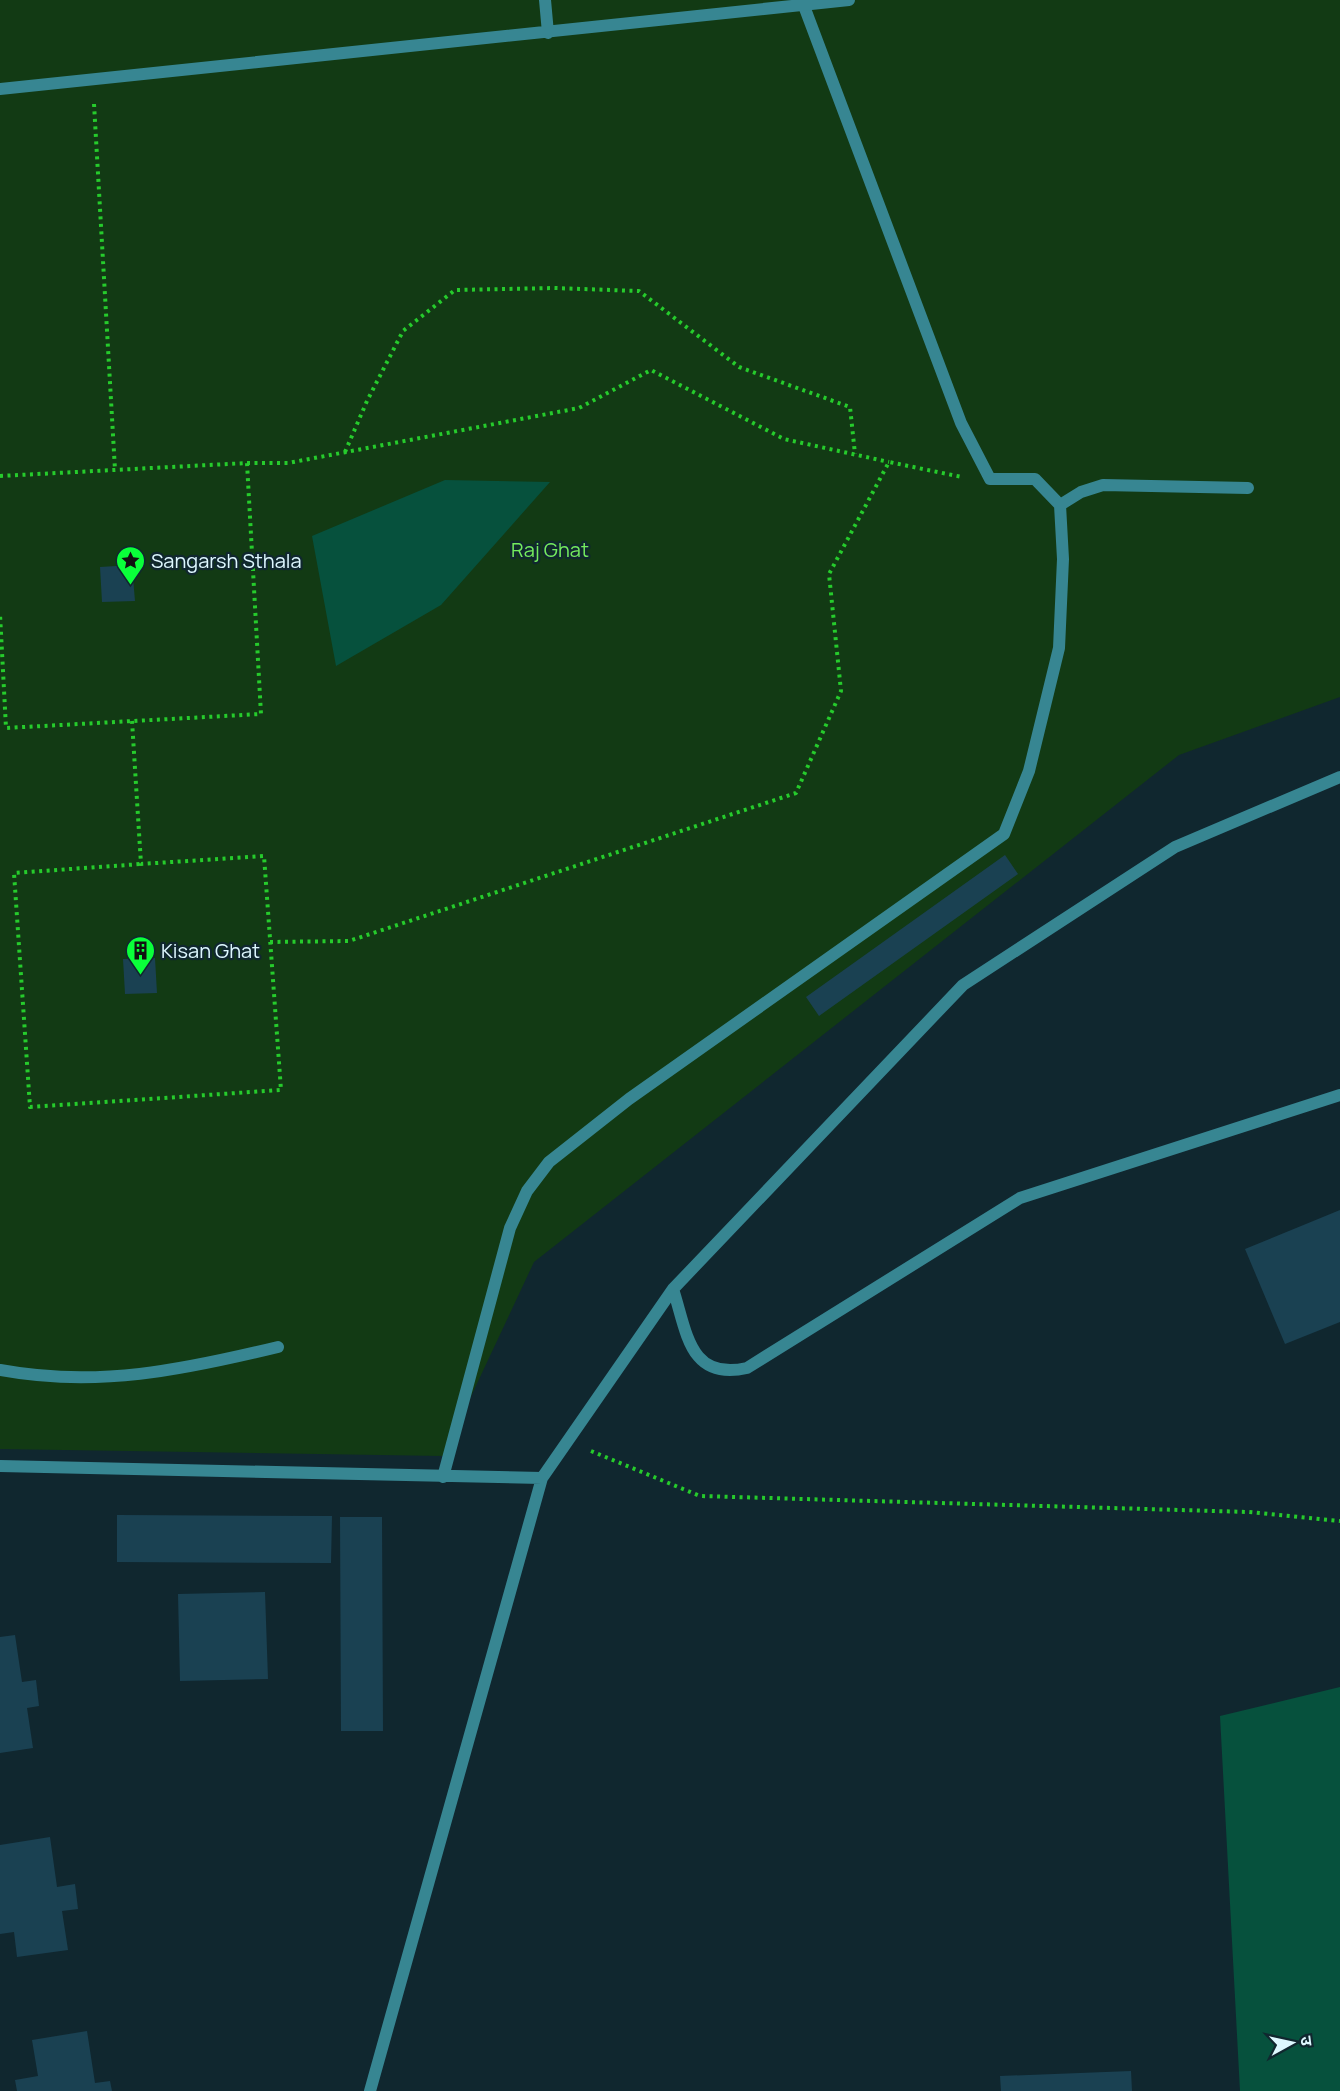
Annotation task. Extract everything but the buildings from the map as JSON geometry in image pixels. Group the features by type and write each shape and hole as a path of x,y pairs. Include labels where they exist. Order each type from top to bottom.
{"street":[{"path":"545,0 548,33"},
{"path":"0,89 849,0"},
{"path":"443,1477 510,1228 527,1191 549,1162 629,1099 1004,834 1029,771 1059,648 1063,559 1060,505 1035,479 990,479 960,423 804,6"},
{"path":"1060,505 1081,492 1103,485 1248,488"},
{"path":"370,2091 542,1478 673,1289 963,985 1175,847 1340,777"},
{"path":"673,1289 694,1355 709,1366 727,1372 747,1368 1020,1198 1340,1095"},
{"path":"0,1370 42,1378 110,1378 174,1370 278,1347"},
{"path":"0,1466 542,1478"}],"path":[{"path":"93,79 115,470"},
{"path":"345,452 367,401 403,331 455,290 554,288 639,291 740,367 850,407 855,454"},
{"path":"0,476 247,463 288,463 579,408 651,370 784,440 965,478 990,479"},
{"path":"270,942 349,941 796,793 841,691 829,574 889,462"},
{"path":"0,614 6,728 261,714 247,463"},
{"path":"132,721 141,864"},
{"path":"264,856 280,1090 30,1107 14,873 141,864 264,856"},
{"path":"569,1442 700,1496 1249,1512 1340,1521"}],"green space":[{"name":"Raj Ghat","path":"0,0 1340,0 1340,697 1179,755 534,1262 443,1456 0,1449"}],"shaded area":[{"path":"445,480 550,482 441,605 336,666 312,536"},
{"path":"1340,1687 1340,2091 1240,2091 1220,1716"}],"place":[{"name":"Sangarsh Sthala","path":"130,586"},
{"name":"Kisan Ghat","path":"140,976"}]}
